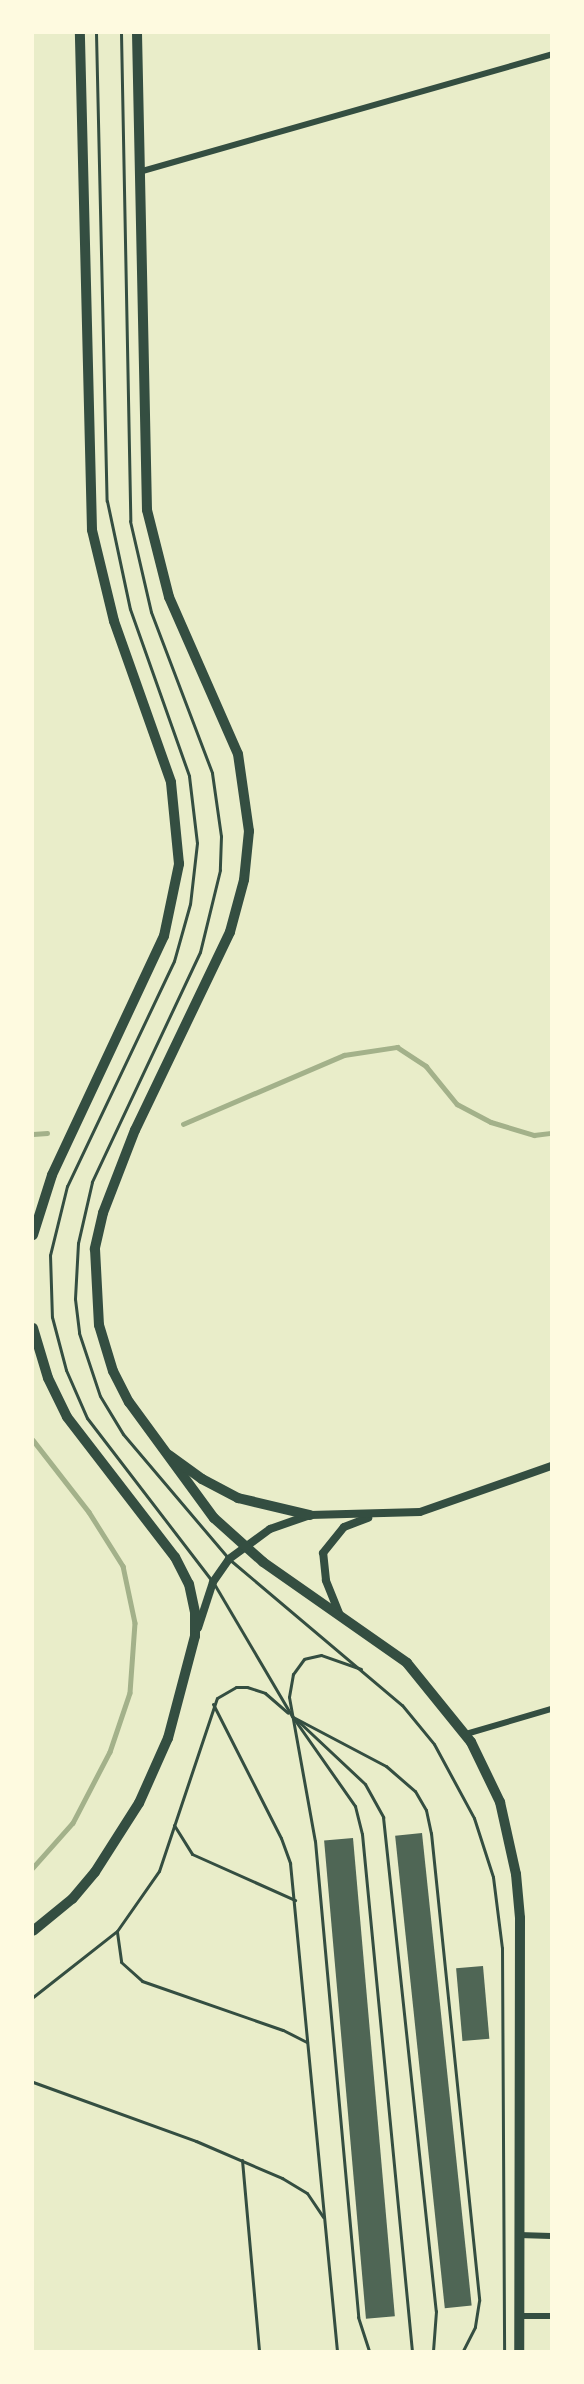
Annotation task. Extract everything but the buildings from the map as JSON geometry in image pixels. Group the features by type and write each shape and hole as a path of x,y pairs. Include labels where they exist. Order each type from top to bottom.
{"main road":[{"path":"33,1235 52,1175 164,936 179,864 171,782 114,621 92,530 80,33"},
{"path":"137,33 145,481 151,537 169,597 238,754 249,831 244,880 230,932 115,1176 95,1249 96,1307 103,1343 129,1402 161,1450 214,1518 243,1546 407,1664 466,1734 501,1802 516,1874 520,1918 519,2351"},
{"path":"33,1328 48,1378 67,1417 184,1571 193,1598 195,1636 168,1738 139,1803 95,1872 72,1899 33,1930"},
{"path":"161,1450 202,1479 238,1498 310,1515"}],"street":[{"path":"138,172 551,55"},
{"path":"195,1636 213,1582 229,1559 243,1546 270,1529 310,1515 380,1515 441,1507 551,1466"},
{"path":"339,1613 326,1580 323,1553 344,1527 380,1515"},
{"path":"466,1734 551,1709"},
{"path":"519,2235 551,2236"},
{"path":"518,2316 551,2316"}],"lane":[{"path":"96,33 108,511 130,609 189,776 197,843 190,904 174,962 67,1186 50,1255 50,1289 58,1345 87,1418 213,1582 291,1716 342,1785 359,1820 412,2351"},
{"path":"121,33 130,521 151,612 212,773 221,836 220,870 200,952 92,1182 78,1243 75,1299 87,1363 110,1415 229,1559 287,1611 366,1671 402,1705 434,1744 474,1818 493,1877 502,1948 504,2351"},
{"path":"366,1671 321,1655 304,1659 290,1683 291,1716 315,1841 358,2317 369,2351"},
{"path":"33,1996 117,1931 159,1871 213,1704 226,1691 247,1687 265,1694 365,1784 382,1817 436,2311 434,2351"},
{"path":"213,1704 281,1838 295,1900 337,2351"},
{"path":"291,1716 386,1766 415,1791 426,1810 431,1833 479,2301 475,2327 463,2351"},
{"path":"174,1825 183,1844 199,1858 295,1900"},
{"path":"117,1931 121,1962 142,1981 282,2030 307,2043"},
{"path":"33,2082 242,2160 299,2186 324,2218"},
{"path":"242,2160 259,2351"}],"waterway":[{"path":"183,1124 344,1055 397,1047 426,1066 457,1104 491,1122 534,1135 551,1133"},
{"path":"33,1134 47,1133"},
{"path":"33,1440 89,1512 123,1566 135,1623 130,1693 110,1752 73,1823 33,1868"}]}
